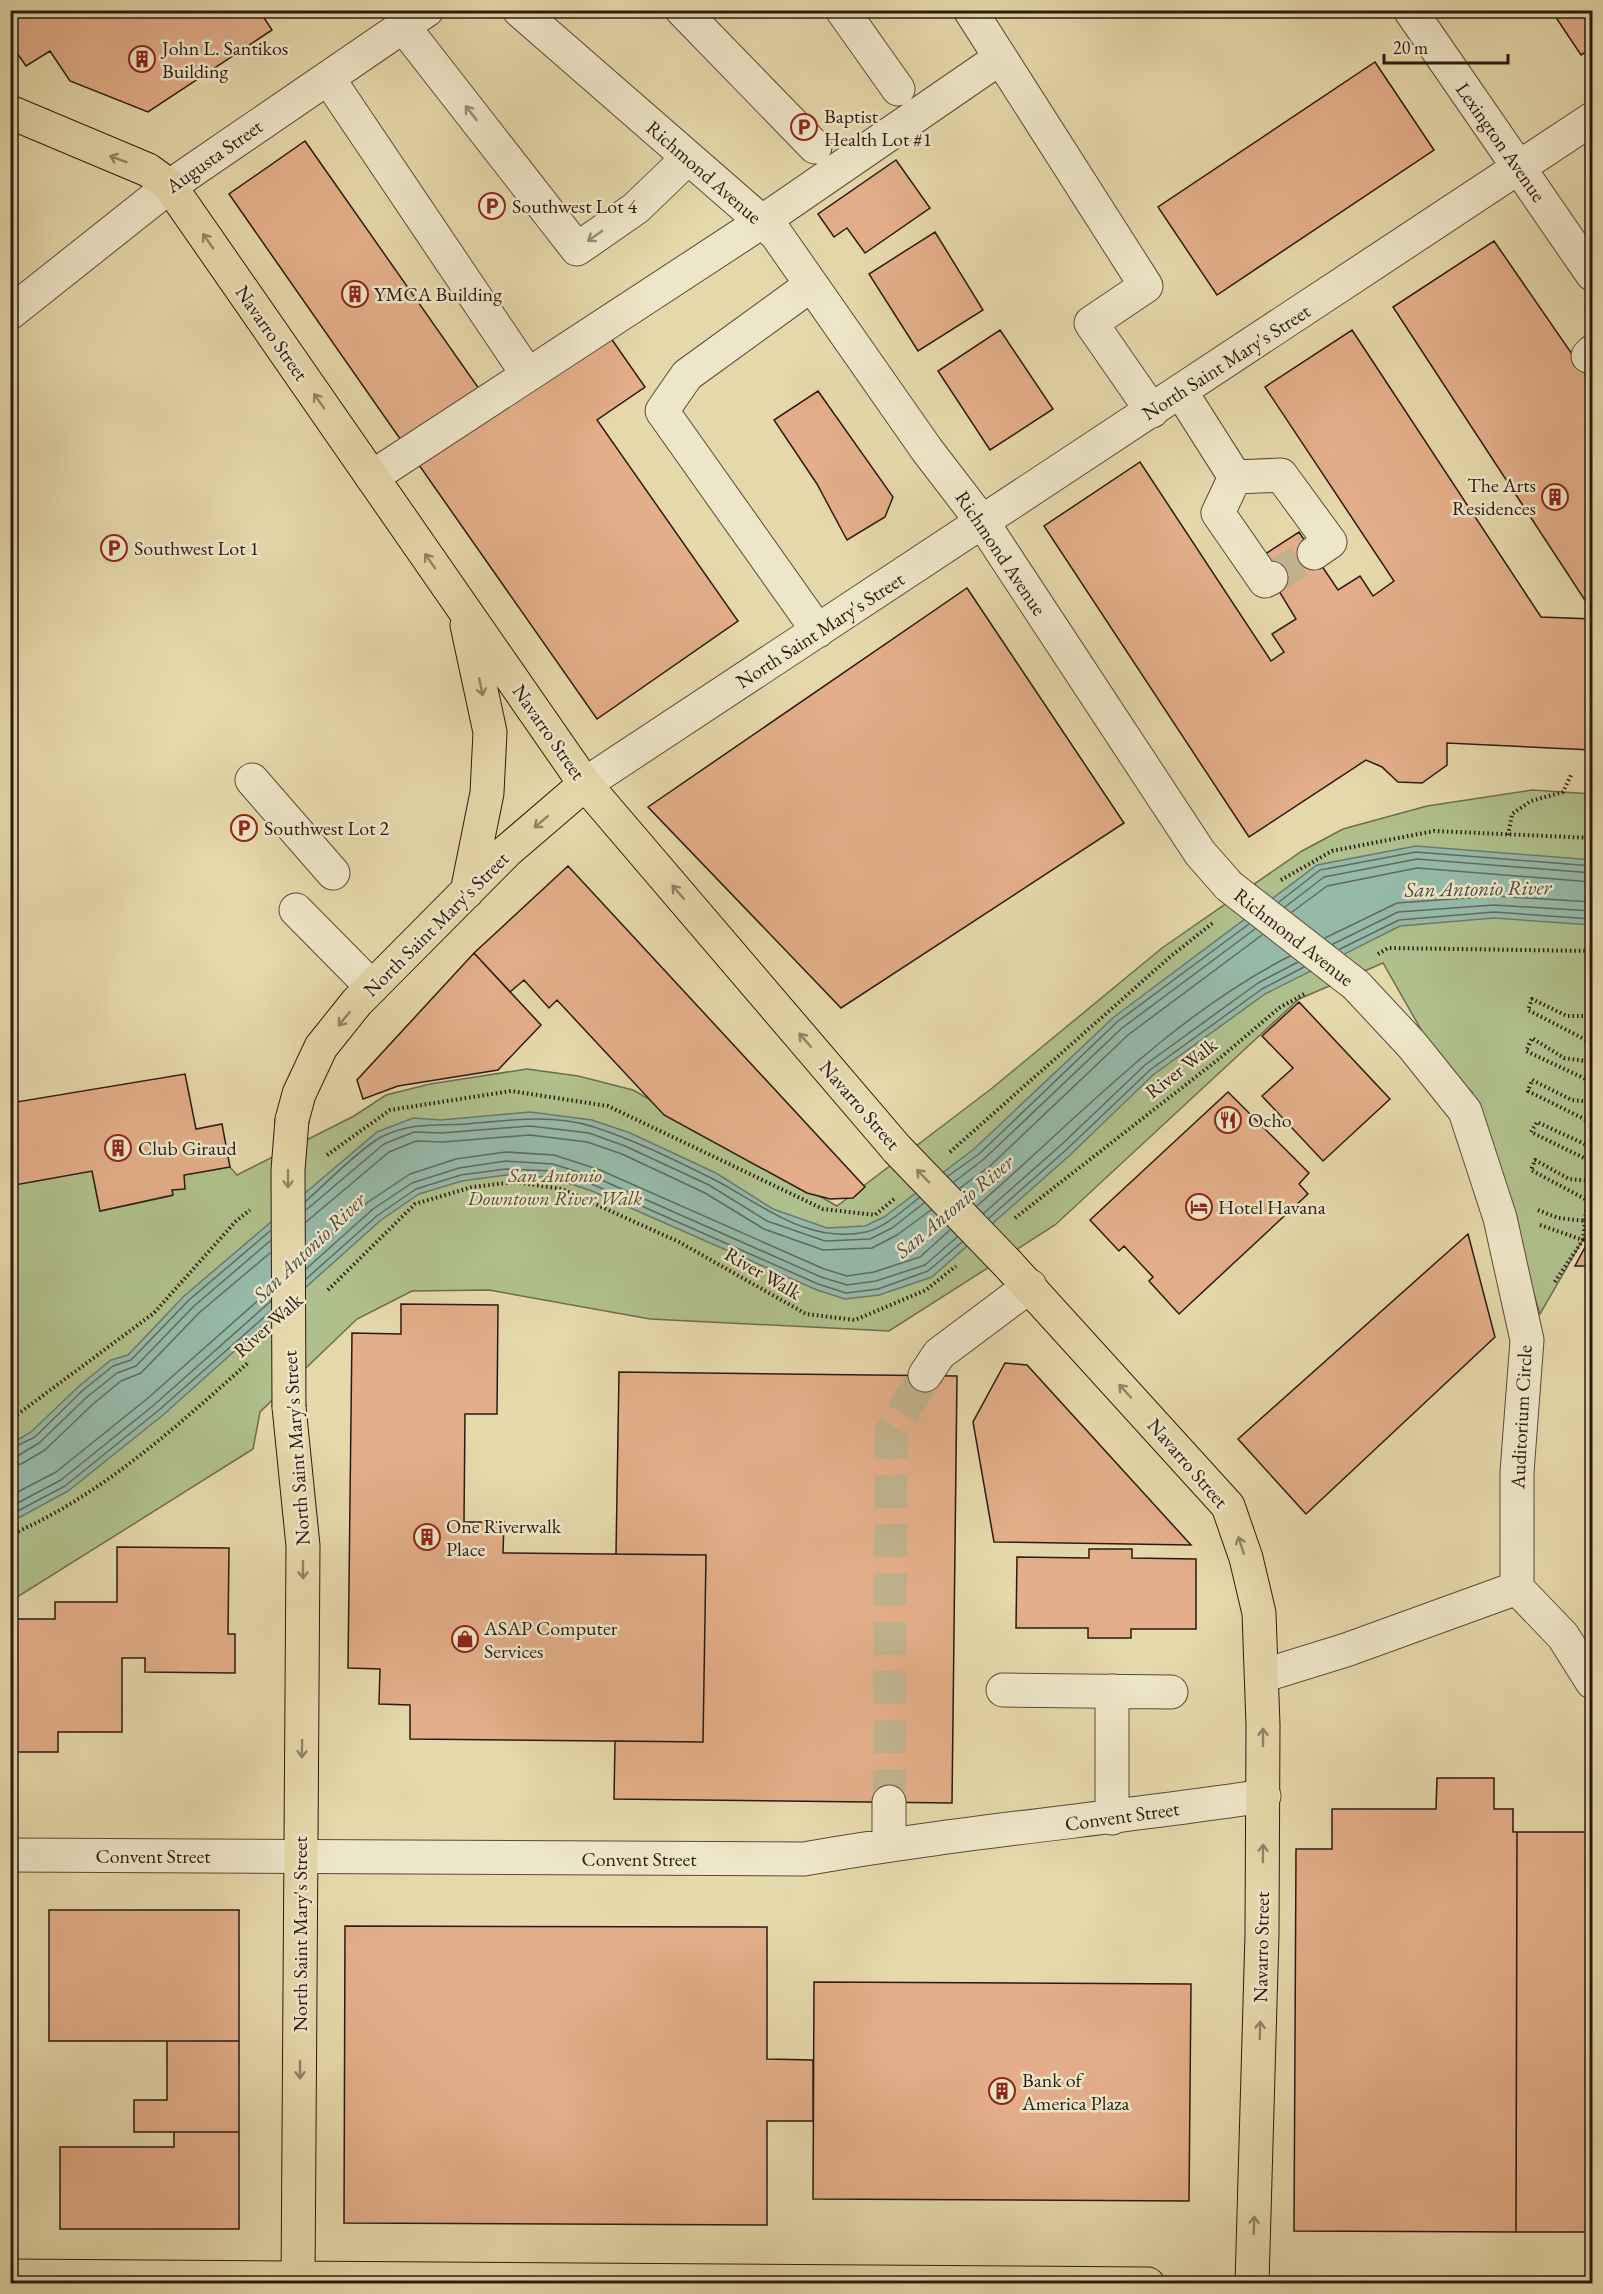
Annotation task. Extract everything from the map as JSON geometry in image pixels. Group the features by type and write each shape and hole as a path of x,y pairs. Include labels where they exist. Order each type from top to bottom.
{"main road":[{"name":"Navarro Street","path":"10,112 148,170 170,186 585,784 897,1149 1030,1286 1228,1506 1246,1558 1259,1613 1262,1676 1264,1796 1252,2283"},
{"path":"464,609 490,732 488,794 467,892"},
{"name":"North Saint Mary's Street","path":"298,2281 303,1546 289,1407 288,1170 292,1120 299,1094 321,1047 372,987 507,851 585,784"},
{"path":"10,2276 298,2281 1148,2283"}],"street":[{"name":"Richmond Avenue","path":"519,10 688,158 764,221 927,450 983,523 1200,853 1225,901 1362,972 1413,1045 1465,1112"},
{"path":"682,10 815,147"},
{"path":"842,10 898,89"},
{"path":"970,10 1146,286 1091,322 1152,411"},
{"name":"Lexington Avenue","path":"1410,10 1593,274"},
{"path":"415,18 577,249 636,208 688,158"},
{"name":"Augusta Street","path":"10,313 170,186 415,18"},
{"path":"372,477 764,221 1000,58"},
{"path":"328,78 528,375"},
{"name":"North Saint Mary's Street","path":"585,784 1593,119"},
{"path":"811,285 687,375 662,411 818,631"},
{"path":"1181,392 1235,477"},
{"path":"1235,477 1281,475 1330,542 1314,553"},
{"path":"1235,477 1218,513 1265,581 1271,578"},
{"path":"252,780 333,873"},
{"path":"296,910 372,987"},
{"name":"Auditorium Circle","path":"1465,1112 1500,1218 1527,1340 1517,1472 1517,1588"},
{"path":"925,1375 939,1354 1030,1286"},
{"path":"1262,1676 1346,1650 1517,1588 1563,1636 1593,1682"},
{"path":"1003,1690 1172,1692"},
{"path":"1112,1691 1112,1818"},
{"name":"Convent Street","path":"10,1855 804,1859 889,1844 1112,1818 1264,1796"},
{"path":"889,1802 889,1844"}],"path":[{"path":"1508,835 1512,814 1531,801 1563,792 1572,773"},
{"path":"1270,886 1332,851 1434,831 1593,838"},
{"path":"948,1154 1003,1108 1171,956 1225,901"},
{"path":"1362,972 1388,948 1593,951"},
{"name":"River Walk","path":"1006,1225 1279,1008 1309,991"},
{"path":"1593,1016 1567,1016 1532,999 1528,1010 1593,1043"},
{"path":"1593,1062 1564,1058 1532,1038 1526,1051 1593,1082"},
{"path":"1593,1102 1572,1100 1532,1080 1528,1091 1593,1123"},
{"path":"323,1159 390,1110 511,1091 608,1106 822,1209 875,1215 902,1192"},
{"path":"1590,1161 1531,1132 1537,1122 1592,1147"},
{"path":"1549,1289 1583,1239 1593,1137"},
{"path":"1587,1200 1531,1170 1535,1160 1569,1179 1588,1181"},
{"name":"River Walk","path":"322,1296 415,1204 472,1186 515,1182 562,1189 679,1242 806,1314 855,1320 926,1290 962,1261"},
{"path":"10,1420 154,1313 236,1221 255,1207"},
{"path":"1583,1239 1537,1224 1538,1209 1558,1218 1585,1221"},
{"name":"River Walk","path":"10,1535 93,1491 162,1438 255,1357"}],"green space":[{"name":"San Antonio Downtown River Walk","path":"1532,790 1592,794 1592,1224 1540,1314 1472,1092 1443,1068 1383,963 1299,999 1055,1225 889,1331 650,1319 489,1290 412,1291 357,1319 260,1412 253,1449 11,1601 10,1249 16,1248 14,1185 92,1171 100,1211 172,1196 172,1190 184,1175 230,1167 237,1175 354,1116 386,1095 430,1084 527,1069 578,1076 633,1090 837,1206 991,1089 1162,948 1302,851 1343,829 1427,806"}],"water":[{"name":"San Antonio River","path":"1416,846 1592,860 1592,925 1494,918 1400,926 1265,994 1153,1075 1070,1155 932,1277 879,1295 845,1299 817,1290 592,1191 550,1177 506,1175 462,1181 419,1194 381,1220 163,1415 68,1491 11,1522 11,1444 31,1432 78,1387 111,1360 128,1355 184,1296 377,1132 413,1118 441,1120 530,1112 592,1120 630,1133 716,1173 773,1209 827,1228 865,1226 884,1217 974,1149 1114,1017 1317,865"}],"building":[{"name":"John L. Santikos Building","path":"10,10 259,10 272,30 148,112 70,81 50,51 26,66 10,43"},
{"path":"1551,10 1592,10 1592,48 1581,55"},
{"path":"1375,62 1434,150 1217,295 1158,207"},
{"name":"YMCA Building","path":"305,141 482,393 405,446 229,194"},
{"path":"896,160 930,208 865,253 847,228 834,237 818,214"},
{"path":"935,232 983,310 918,351 869,274"},
{"name":"The Arts Residences","path":"1494,241 1592,383 1592,611 1393,307"},
{"path":"1000,330 1053,409 990,450 938,371"},
{"path":"1352,330 1541,617 1592,619 1592,750 1447,743 1447,765 1422,783 1398,782 1382,767 1366,760 1249,837 1044,526 1140,462 1271,661 1284,652 1272,634 1296,619 1259,558 1299,532 1338,590 1360,576 1373,596 1394,581 1265,387"},
{"path":"608,334 645,387 597,420 738,621 597,719 419,465"},
{"path":"818,391 893,497 885,517 847,540 817,484 774,420"},
{"path":"967,588 1124,823 841,1008 648,807"},
{"path":"568,866 865,1187 853,1198 830,1199 807,1193 664,1115 557,1000 549,1008 524,980 510,992 474,953"},
{"path":"474,953 541,1025 498,1070 398,1086 363,1099 357,1080"},
{"path":"1299,1002 1390,1099 1323,1161 1262,1096 1293,1068 1262,1036"},
{"name":"Club Giraud","path":"185,1074 196,1129 222,1124 230,1167 184,1175 185,1189 172,1190 173,1195 100,1211 92,1171 14,1185 16,1248 10,1249 10,1090 14,1089 17,1102"},
{"name":"Hotel Havana","path":"1228,1092 1309,1173 1299,1184 1308,1194 1179,1314 1149,1281 1153,1277 1124,1246 1119,1251 1090,1220"},
{"path":"1468,1234 1495,1337 1306,1514 1238,1439"},
{"path":"1592,1234 1592,1266 1575,1266"},
{"name":"One Riverwalk Place","path":"401,1304 498,1305 497,1414 465,1414 464,1522 504,1522 503,1553 706,1555 703,1742 410,1739 410,1705 379,1704 380,1669 348,1668 352,1333 401,1334"},
{"path":"1005,1363 1027,1365 1191,1545 994,1542 973,1422"},
{"path":"619,1372 957,1376 952,1803 614,1799 615,1741 703,1742 706,1555 616,1554"},
{"path":"117,1547 229,1548 228,1634 235,1634 235,1673 145,1672 145,1658 122,1658 122,1732 58,1732 58,1752 10,1752 10,1619 55,1619 55,1602 117,1602"},
{"path":"1089,1549 1132,1549 1132,1558 1196,1559 1196,1629 1131,1629 1131,1638 1088,1638 1088,1628 1016,1628 1017,1557 1089,1558"},
{"path":"1437,1778 1494,1778 1494,1809 1513,1809 1513,1832 1517,1832 1516,2232 1294,2231 1296,1849 1332,1849 1332,1809 1436,1809"},
{"path":"1517,1832 1592,1832 1592,2232 1516,2232"},
{"path":"49,1910 239,1910 239,2041 49,2041"},
{"path":"345,1926 767,1927 767,2059 813,2060 813,2121 767,2121 767,2225 344,2223"},
{"name":"Bank of America Plaza","path":"814,1982 1191,1984 1189,2201 813,2199"},
{"path":"167,2041 239,2041 239,2132 134,2132 134,2100 167,2100"},
{"path":"174,2132 239,2132 239,2229 60,2229 60,2147 174,2147"}],"tunnel":[{"path":"1271,578 1314,553"},
{"path":"889,1802 891,1432 925,1375"}],"place":[{"name":"John L. Santikos Building","path":"142,59"},
{"name":"Baptist Health Lot #1","path":"804,127"},
{"name":"Southwest Lot 4","path":"492,206"},
{"name":"YMCA Building","path":"355,294"},
{"name":"The Arts Residences","path":"1555,497"},
{"name":"Southwest Lot 1","path":"114,548"},
{"name":"Southwest Lot 2","path":"244,828"},
{"name":"Ocho","path":"1228,1120"},
{"name":"Club Giraud","path":"118,1148"},
{"name":"Hotel Havana","path":"1199,1207"},
{"name":"One Riverwalk Place","path":"427,1537"},
{"name":"ASAP Computer Services","path":"465,1639"},
{"name":"Bank of America Plaza","path":"1002,2091"}]}
